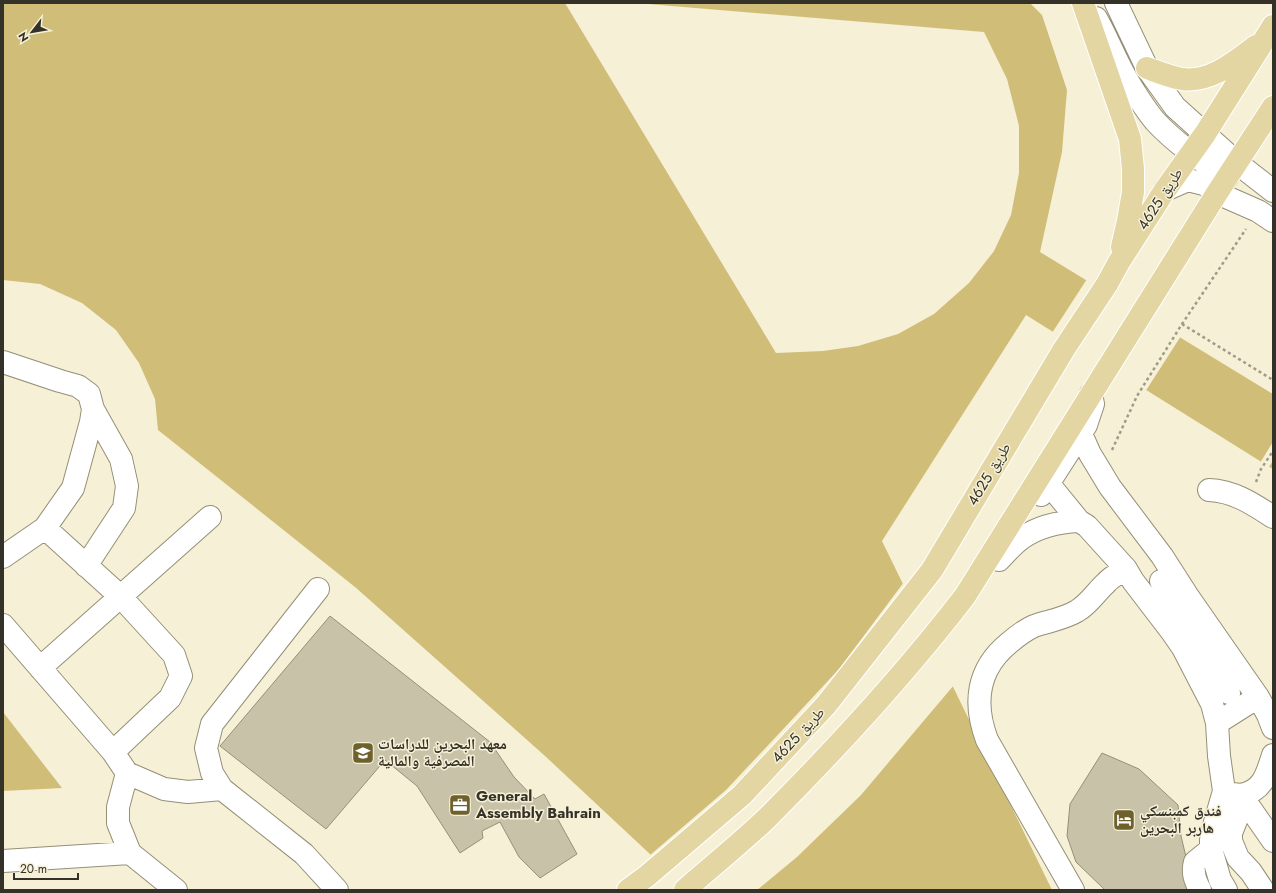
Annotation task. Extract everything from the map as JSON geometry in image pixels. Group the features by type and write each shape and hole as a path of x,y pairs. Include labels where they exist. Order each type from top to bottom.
{"main road":[{"path":"1083,3 1130,139 1133,169 1132,192 1128,221 1119,262"},
{"path":"1147,68 1184,79 1214,75 1245,54 1270,32"},
{"name":"طريق 4625","path":"628,890 647,876 742,795 816,716 932,570 1064,349 1107,284 1119,262 1165,190 1191,152 1206,134 1270,32"},
{"path":"685,890 766,819 853,728 938,631 965,596 1273,107"}],"street":[{"path":"1087,3 1103,30 1115,60 1142,105 1156,122 1191,152 1227,178 1265,216"},
{"path":"1116,3 1147,68 1175,108 1206,134 1227,178"},
{"path":"1165,190 1188,180 1204,184 1227,178 1273,191"},
{"path":"3,362 78,386 89,394 93,409 121,460 127,486 124,508 86,566"},
{"path":"938,631 948,628 965,612 999,560 1086,425 1093,404 1091,394"},
{"path":"3,557 45,528 74,488 93,409"},
{"path":"1080,434 1101,474 1162,556 1187,596 1258,697 1273,728"},
{"path":"1048,483 1126,569 1133,581 1183,648 1212,704 1217,723 1219,756 1232,793 1237,818 1231,833 1231,841 1238,858 1251,872 1263,890"},
{"path":"1209,490 1228,492 1248,501 1273,517"},
{"path":"40,668 210,517"},
{"path":"999,560 1020,539 1032,532 1046,526 1062,522 1083,523 1108,540 1161,608 1225,696 1161,582 1137,524"},
{"path":"45,528 121,597 174,655 181,676 170,698 113,752"},
{"path":"1073,890 987,740 979,712 981,682 995,657 1004,647 1018,636 1033,627 1066,616 1078,610 1093,597 1105,583 1126,569"},
{"path":"318,589 212,724 206,748 212,773 222,789 304,854 337,890"},
{"path":"3,625 113,752 127,773 164,789 188,792 222,789"},
{"path":"1217,723 1258,697"},
{"path":"1232,793 1249,794 1257,789 1272,766"},
{"path":"127,773 118,807 118,823 130,853 176,890"},
{"path":"1232,793 1273,841"},
{"path":"1226,890 1220,880 1211,848 1215,822 1232,793"},
{"path":"1200,890 1195,881 1195,862 1211,848"},
{"path":"3,861 130,853"}],"path":[{"path":"1101,474 1136,396 1182,324 1265,216"},
{"path":"1182,324 1273,380"},
{"path":"1261,469 1273,451"}],"shaded area":[{"path":"3,3 565,3 776,353 823,351 858,346 898,334 934,314 969,283 994,251 1011,215 1019,173 1019,126 1007,79 984,32 636,3 1030,3 1042,15 1067,90 1062,152 1040,252 1273,394 1273,469 1026,315 882,541 1052,890 681,890 651,855 545,756 355,587 158,430 155,399 139,363 116,330 82,303 40,284 3,280"},
{"path":"3,712 62,788 3,791"}],"pier":[{"path":"1087,279 1181,336 1145,392 1052,333"},
{"path":"1273,442 1273,461 1268,468 1260,463"},
{"path":"904,582 954,685 861,795 797,857 757,890 678,890 649,856 726,790 787,725 839,669"}],"building":[{"name":"معهد البحرين للدراسات المصرفية والمالية","path":"330,616 490,742 514,777 535,799 544,794 577,854 540,878 519,857 500,822 482,831 483,838 460,853 417,786 385,760 326,829 220,746"},
{"name":"فندق كمبنسكي هاربر البحرين","path":"1102,753 1139,769 1178,805 1181,836 1194,890 1105,890 1076,862 1067,836 1070,804"}],"place":[{"name":"معهد البحرين للدراسات المصرفية والمالية","path":"363,753"},
{"name":"General Assembly Bahrain","path":"460,805"},
{"name":"فندق كمبنسكي هاربر البحرين","path":"1124,820"}]}
